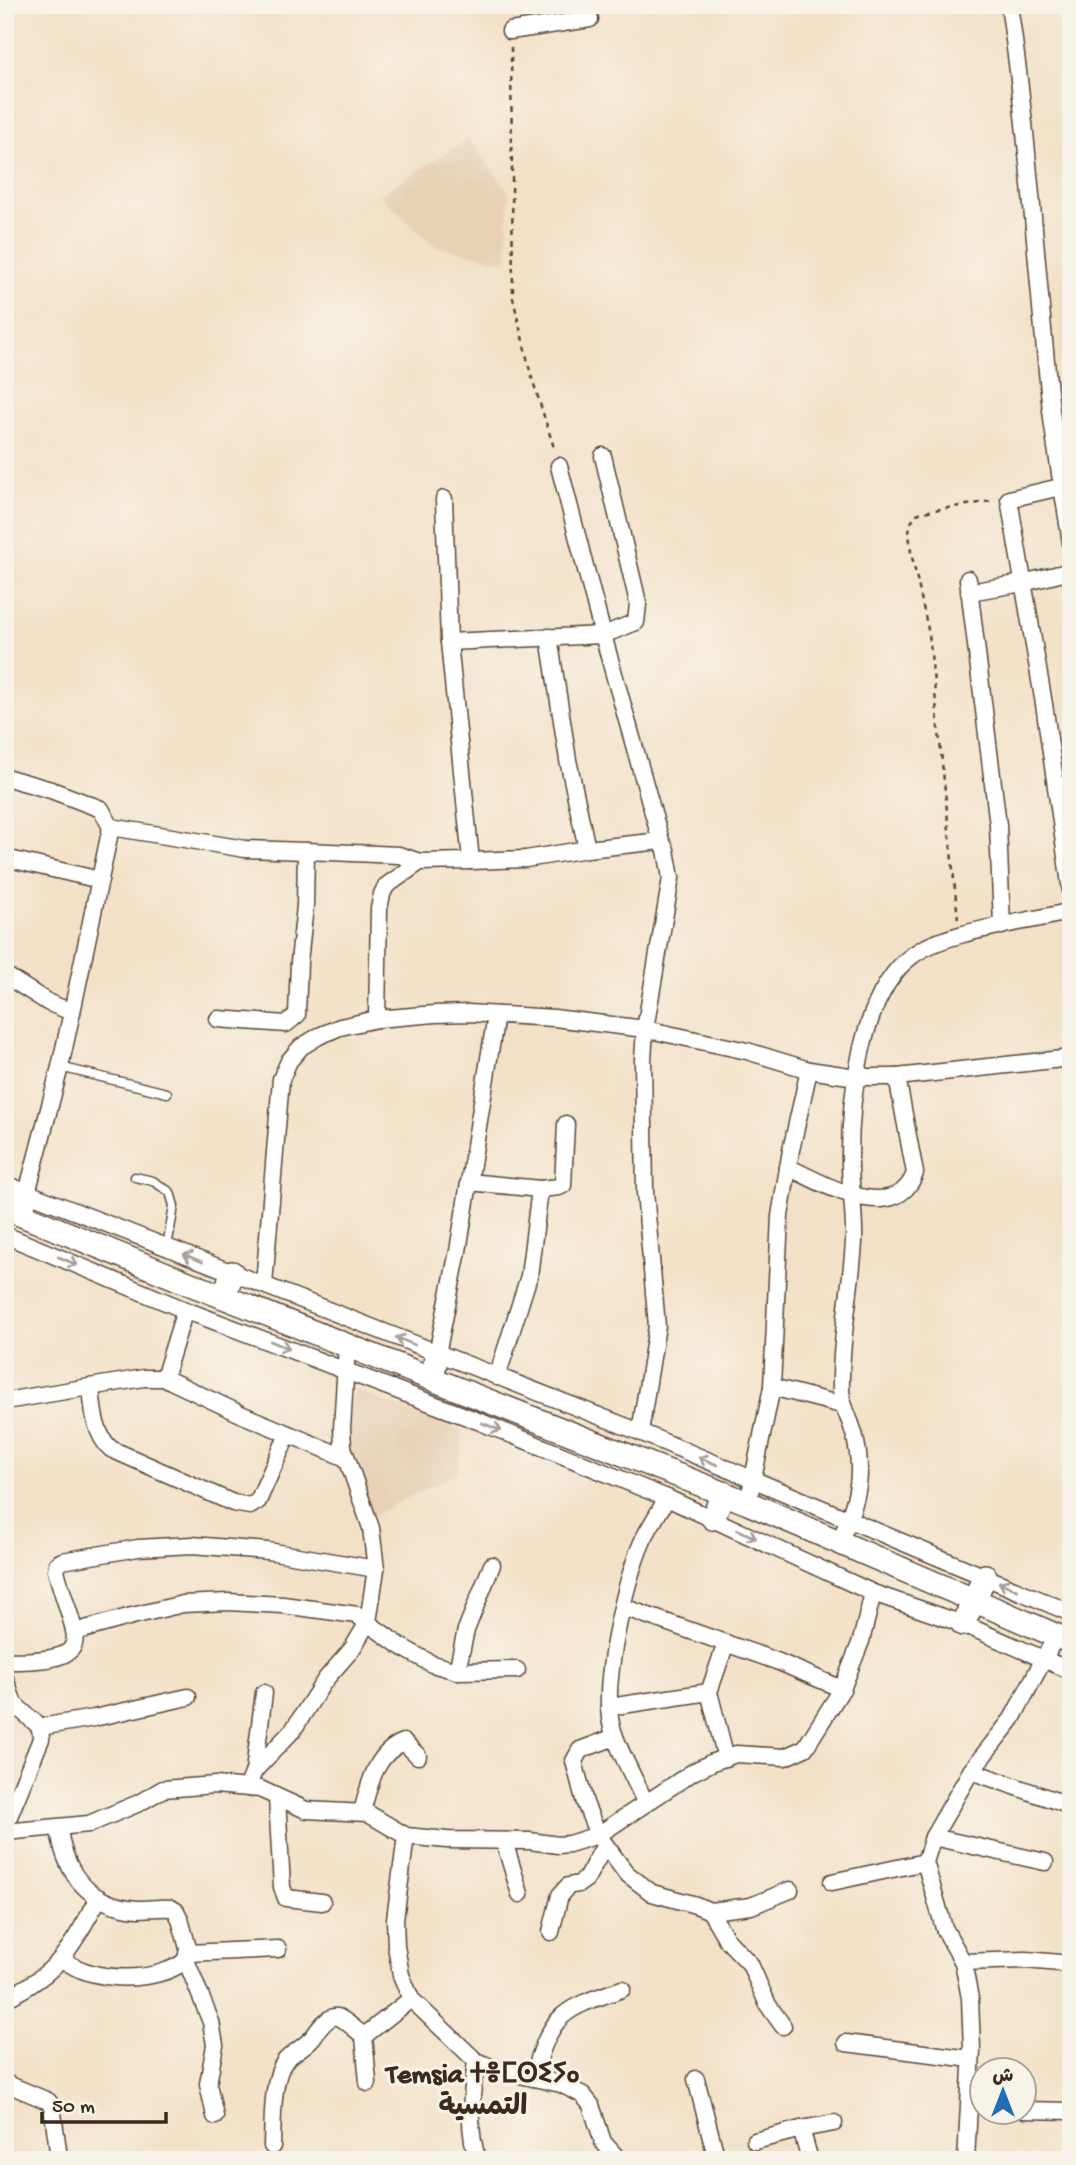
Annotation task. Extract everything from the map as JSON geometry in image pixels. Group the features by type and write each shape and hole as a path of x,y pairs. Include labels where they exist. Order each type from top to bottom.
{"main road":[{"path":"18,1205 224,1297 748,1503 1063,1639"},
{"path":"224,1297 232,1273"},
{"path":"432,1378 438,1353"},
{"path":"713,1518 723,1493"},
{"path":"963,1624 985,1576"}],"street":[{"path":"1009,5 1018,63 1050,401 1066,486 1071,543"},
{"path":"510,31 590,19"},
{"path":"449,642 603,635 636,622 636,594 603,456"},
{"path":"559,466 603,635 661,841 666,850 671,878 645,1029 643,1060 645,1192 657,1326 640,1433"},
{"path":"1066,486 1009,499 1044,704 1071,891"},
{"path":"444,499 449,642 471,861"},
{"path":"1002,926 998,825 969,586 1023,583 1071,571"},
{"path":"549,637 568,760 587,849"},
{"path":"5,777 51,790 101,809 111,827 60,1067 18,1205"},
{"path":"111,827 245,849 399,855 420,862 526,859 661,841"},
{"path":"218,1019 286,1024 297,1015 306,851"},
{"path":"5,858 100,880"},
{"path":"377,1019 379,909 382,894 394,880 420,862"},
{"path":"839,1543 857,1499 860,1462 852,1428 842,1405 841,1367 854,1239 852,1117 856,1077 873,1014 888,982 902,964 932,944 1071,911"},
{"path":"5,975 49,1003 72,1012"},
{"path":"264,1285 281,1079 289,1061 302,1047 319,1035 340,1027 413,1015 554,1018 645,1029 747,1051 809,1070 856,1077 897,1077 1071,1058"},
{"path":"438,1353 496,1015"},
{"path":"748,1503 772,1387 780,1216 809,1070"},
{"path":"788,1167 852,1196 885,1199 911,1184 915,1173 897,1077"},
{"path":"469,1182 540,1189 563,1185 566,1124"},
{"path":"5,1184 18,1205 167,1247 640,1433 1071,1613"},
{"path":"497,1377 529,1276 540,1189"},
{"path":"5,1235 185,1310 478,1421 667,1498 873,1593 963,1624 1071,1671"},
{"path":"164,1378 185,1310"},
{"path":"5,1832 89,1825 163,1789 251,1779 293,1730 325,1680 352,1649 368,1622 376,1569 371,1528 346,1458 342,1429 347,1345"},
{"path":"5,1401 144,1378 164,1378 346,1458"},
{"path":"91,1387 98,1429 104,1443 111,1449 233,1503 250,1506 258,1501 288,1434"},
{"path":"772,1387 842,1405"},
{"path":"645,1802 615,1737 608,1685 623,1607 643,1541 667,1498"},
{"path":"5,1661 41,1659 66,1654 76,1644 75,1632 56,1570 57,1564 62,1561 163,1545 192,1545 268,1551 376,1569"},
{"path":"457,1671 466,1630 492,1565"},
{"path":"551,1932 561,1895 568,1886 579,1884 586,1879 602,1840 645,1802 693,1772 736,1754 785,1757 805,1748 842,1689 861,1642 873,1593"},
{"path":"75,1632 132,1615 183,1604 207,1602 283,1605 356,1615 400,1646 432,1664 457,1671 517,1670"},
{"path":"623,1607 726,1643 842,1689"},
{"path":"971,2056 970,1998 963,1962 956,1945 944,1928 925,1862 933,1837 971,1772 1012,1719 1043,1659 1063,1639"},
{"path":"726,1643 709,1692 726,1758"},
{"path":"5,1678 14,1704 40,1727 41,1739 5,1826"},
{"path":"609,1707 709,1692"},
{"path":"251,1779 264,1693"},
{"path":"40,1727 188,1697"},
{"path":"615,1737 580,1750 574,1761 585,1803 602,1840 626,1873 652,1893 710,1911 751,1906 790,1891"},
{"path":"362,1812 372,1775 386,1756 404,1742 418,1756"},
{"path":"971,1772 1071,1806"},
{"path":"251,1779 260,1789 306,1810 362,1812 385,1822 406,1836 569,1844 602,1840"},
{"path":"277,1798 282,1887 286,1898 322,1902"},
{"path":"58,1829 68,1866 82,1885 99,1898 125,1907 174,1909 182,1925 187,1957 211,2022 215,2045 208,2084 215,2116"},
{"path":"406,1836 395,1919 401,1975 411,1999 476,2061 498,2070 561,2084 583,2095 591,2105 603,2142 619,2160"},
{"path":"933,1837 1045,1862"},
{"path":"504,1841 520,1894"},
{"path":"832,1882 925,1862"},
{"path":"5,1999 40,1979 63,1959 99,1898"},
{"path":"710,1911 727,1940 750,1964 768,2005 783,2026"},
{"path":"63,1959 76,1969 88,1973 125,1977 147,1976 168,1970 187,1957 278,1949"},
{"path":"963,1962 1026,1960 1071,1964"},
{"path":"533,2078 541,2048 559,2017 579,2004 622,1989"},
{"path":"364,2036 411,1999"},
{"path":"272,2146 277,2086 287,2058 303,2048 318,2030 333,2018 339,2017 364,2036 368,2083"},
{"path":"846,2043 968,2059"},
{"path":"476,2061 470,2132 478,2160"},
{"path":"696,2079 717,2160"},
{"path":"5,2083 48,2101 52,2106 58,2150 55,2160"},
{"path":"1038,2110 1071,2110"},
{"path":"755,2141 834,2123"},
{"path":"967,2160 973,2126"},
{"path":"801,2129 810,2160"}],"lane":[{"path":"60,1067 167,1094"},
{"path":"135,1177 153,1181 170,1192 174,1206 167,1247"}],"path":[{"path":"508,5 513,298 531,376 559,466"},
{"path":"960,936 929,634 911,552 910,524 917,514 922,512 1009,499"}],"shaded area":[{"path":"468,139 509,192 507,262 435,246 379,195"},
{"path":"355,1390 462,1431 458,1472 369,1518 343,1442 346,1416"}],"district":[{"name":"Temsia ⵜⴻⵎⵙⵉⵢⴰ التمسية","path":"483,2088"}]}
